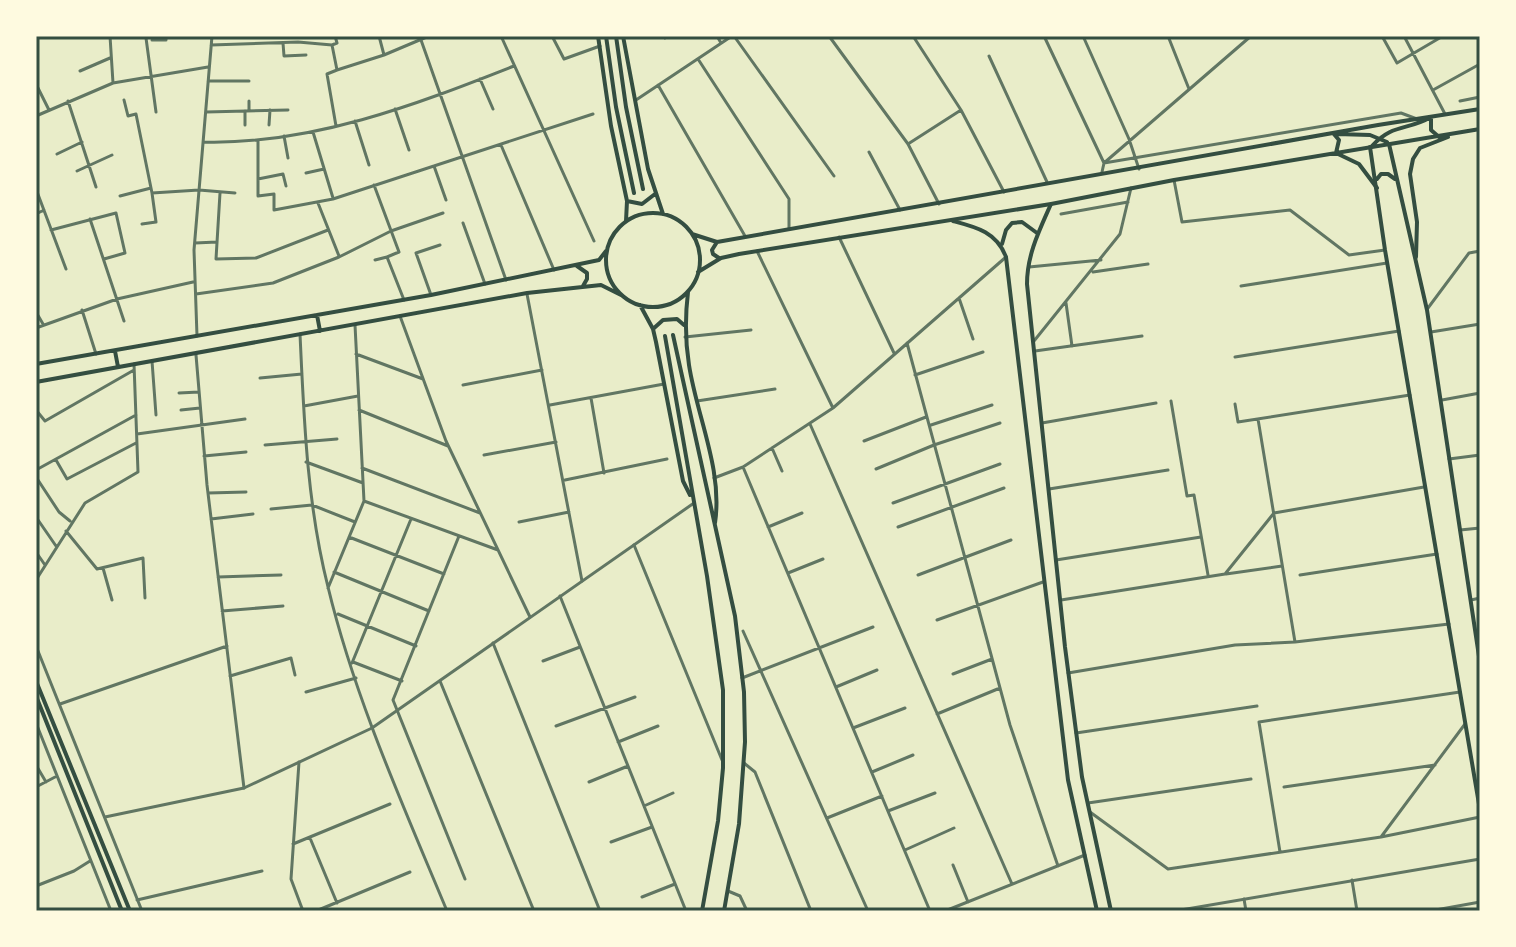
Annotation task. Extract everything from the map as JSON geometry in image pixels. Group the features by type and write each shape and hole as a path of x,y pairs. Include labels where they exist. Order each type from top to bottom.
{"main road":[{"path":"598,36 611,126 627,201 626,221"},
{"path":"606,36 616,107 634,193"},
{"path":"616,36 626,107 643,189"},
{"path":"623,36 655,194 663,214"},
{"path":"692,234 717,242 1480,109"},
{"path":"1433,116 1429,126 1439,137"},
{"path":"1370,147 1393,129 1420,124 1433,116"},
{"path":"698,272 721,258 757,251 1051,204 1174,180 1480,129"},
{"path":"1333,133 1362,134 1389,144 1431,332 1480,663"},
{"path":"1333,133 1339,140 1336,153"},
{"path":"1416,257 1417,222 1410,174 1413,159 1420,148 1457,133"},
{"path":"1370,147 1480,810"},
{"path":"1336,153 1359,164 1377,188"},
{"path":"1375,181 1381,174 1388,174 1397,181"},
{"path":"627,201 642,204 655,194"},
{"path":"1051,204 1037,233 1027,268 1068,673 1088,803 1111,911"},
{"path":"36,364 404,300 576,266 599,260 616,229 626,221 637,215 663,214 684,225 692,234 700,259 698,272 688,292 684,325 714,478 715,525"},
{"path":"947,219 983,231 1002,245"},
{"path":"1037,233 1022,222 1012,223 1006,230 1002,245 1006,257 1068,780 1097,911"},
{"path":"717,242 712,250 716,257 721,258"},
{"path":"606,251 606,267 611,283 621,295"},
{"path":"576,266 585,270 588,276 581,287"},
{"path":"36,382 118,367 134,367 152,361 527,293 601,285 640,305 666,305 688,292"},
{"path":"640,305 653,329 683,481 694,503"},
{"path":"317,315 320,331"},
{"path":"653,329 663,320 673,318 684,325"},
{"path":"673,335 735,616 742,678 744,763 739,824 724,911"},
{"path":"665,336 722,676 723,764 717,834 702,911"},
{"path":"115,351 118,367"},
{"path":"1052,649 1065,647"},
{"path":"36,681 130,911"},
{"path":"36,696 122,911"}],"street":[{"path":"110,36 113,83"},
{"path":"152,40 166,40 166,36"},
{"path":"197,336 195,243 212,36"},
{"path":"298,36 298,42"},
{"path":"211,45 298,42 332,45 337,43 335,36"},
{"path":"379,36 384,55"},
{"path":"336,127 327,74 429,36"},
{"path":"501,36 594,241"},
{"path":"552,36 564,59 600,46"},
{"path":"717,36 721,43"},
{"path":"636,100 733,36 834,176"},
{"path":"829,36 908,144 939,204"},
{"path":"913,36 961,110 1004,193"},
{"path":"1044,36 1104,163"},
{"path":"1083,36 1129,139 1139,169"},
{"path":"1168,36 1189,89"},
{"path":"1241,36 1244,42"},
{"path":"1101,176 1104,163 1129,139 1251,36"},
{"path":"1382,36 1397,63 1443,36"},
{"path":"1404,36 1446,114"},
{"path":"146,38 156,112"},
{"path":"421,40 506,280"},
{"path":"283,43 284,56 306,55"},
{"path":"332,45 337,70"},
{"path":"989,56 1048,185"},
{"path":"80,71 111,58"},
{"path":"698,59 789,199 789,228"},
{"path":"1433,90 1480,64"},
{"path":"203,142 258,140 336,127 440,94 514,66"},
{"path":"36,116 113,83 209,67"},
{"path":"480,79 493,109"},
{"path":"208,81 249,81"},
{"path":"36,84 49,110"},
{"path":"658,85 745,236"},
{"path":"1460,101 1480,97"},
{"path":"124,100 128,116 136,114 152,190 156,222 142,224"},
{"path":"68,101 96,187"},
{"path":"245,125 249,101"},
{"path":"395,109 409,150"},
{"path":"269,125 270,110"},
{"path":"206,112 288,110"},
{"path":"908,144 961,110"},
{"path":"1104,163 1401,113 1417,119"},
{"path":"258,140 258,196 274,194 274,210 333,199 593,114"},
{"path":"355,121 369,165"},
{"path":"1309,128 1311,137"},
{"path":"313,132 333,199"},
{"path":"284,136 288,158"},
{"path":"57,154 82,142"},
{"path":"500,144 554,270"},
{"path":"869,152 900,210"},
{"path":"77,171 112,155"},
{"path":"434,166 446,200"},
{"path":"306,173 324,169"},
{"path":"258,179 283,174 286,186"},
{"path":"1174,180 1182,222 1290,210 1349,255 1385,250"},
{"path":"374,185 399,252 375,260"},
{"path":"1034,341 1120,234 1131,188"},
{"path":"36,189 66,269"},
{"path":"120,196 152,190 235,193"},
{"path":"220,191 216,259 256,258 328,230"},
{"path":"1061,214 1128,202"},
{"path":"318,203 339,257"},
{"path":"36,214 44,210"},
{"path":"51,230 116,213 125,253 104,259"},
{"path":"196,294 273,283 339,257 391,231 443,213"},
{"path":"90,219 124,321"},
{"path":"463,223 485,284"},
{"path":"839,237 895,354"},
{"path":"195,243 217,242"},
{"path":"431,295 416,253 440,245"},
{"path":"757,251 833,408"},
{"path":"1427,310 1469,253 1480,251"},
{"path":"387,257 404,300"},
{"path":"714,478 743,467 833,408 1006,257"},
{"path":"1027,268 1101,260"},
{"path":"1241,286 1387,263"},
{"path":"1091,273 1148,264"},
{"path":"36,328 117,299 195,281"},
{"path":"527,293 582,581"},
{"path":"959,298 973,339"},
{"path":"1066,303 1072,346"},
{"path":"82,310 96,354"},
{"path":"36,312 43,324"},
{"path":"400,316 448,446 530,617"},
{"path":"1431,332 1480,324"},
{"path":"328,588 364,501 355,325"},
{"path":"685,337 751,330"},
{"path":"1235,357 1399,331"},
{"path":"300,334 306,462 328,588 372,728 447,911"},
{"path":"1035,351 1142,336"},
{"path":"907,343 1000,688 1058,866"},
{"path":"915,375 983,352"},
{"path":"196,353 208,493 244,788"},
{"path":"356,354 423,379"},
{"path":"152,361 156,415"},
{"path":"36,410 45,421 134,367 138,472 85,503 36,580"},
{"path":"463,385 542,370"},
{"path":"260,378 302,374"},
{"path":"549,406 664,384"},
{"path":"697,401 775,389"},
{"path":"179,393 199,392"},
{"path":"1442,400 1480,393"},
{"path":"1235,404 1238,422 1410,395"},
{"path":"304,406 358,396"},
{"path":"591,398 604,473"},
{"path":"1171,401 1187,496 1194,495 1208,577"},
{"path":"1042,423 1156,403"},
{"path":"929,426 992,405"},
{"path":"181,410 200,408"},
{"path":"359,410 448,446"},
{"path":"36,470 136,415"},
{"path":"864,441 926,417"},
{"path":"137,434 245,419"},
{"path":"1258,419 1295,642"},
{"path":"876,469 1000,423"},
{"path":"810,424 1012,884"},
{"path":"265,445 337,439"},
{"path":"56,460 67,479 137,442"},
{"path":"484,455 556,442"},
{"path":"772,448 782,471"},
{"path":"204,456 246,452"},
{"path":"1449,459 1480,455"},
{"path":"563,481 667,459"},
{"path":"306,462 363,483"},
{"path":"893,503 1000,464"},
{"path":"743,467 930,911"},
{"path":"362,468 480,513"},
{"path":"1049,489 1168,470"},
{"path":"36,477 59,512 71,522"},
{"path":"1225,574 1274,513 1425,487"},
{"path":"898,527 950,505 1004,488"},
{"path":"208,493 246,492"},
{"path":"364,501 498,550"},
{"path":"105,817 244,788 372,728 694,503"},
{"path":"271,509 312,505 355,522"},
{"path":"519,522 569,512"},
{"path":"768,527 802,513"},
{"path":"211,519 253,514"},
{"path":"36,517 56,546"},
{"path":"352,662 411,519"},
{"path":"1460,530 1480,528"},
{"path":"66,531 97,569 143,558 145,598"},
{"path":"459,536 393,700 465,879"},
{"path":"349,537 444,574"},
{"path":"1056,560 1201,537"},
{"path":"918,575 1011,540"},
{"path":"634,545 723,764"},
{"path":"36,552 45,565"},
{"path":"1300,575 1437,554"},
{"path":"788,573 823,559"},
{"path":"1060,601 1282,566"},
{"path":"103,568 112,600"},
{"path":"334,572 429,611"},
{"path":"218,577 281,575"},
{"path":"937,620 1044,582"},
{"path":"560,596 686,911"},
{"path":"1471,600 1480,598"},
{"path":"222,611 283,606"},
{"path":"336,613 416,646"},
{"path":"1068,673 1235,645 1295,642 1449,624"},
{"path":"742,678 873,627"},
{"path":"743,631 868,911"},
{"path":"493,643 600,911"},
{"path":"36,646 142,911"},
{"path":"59,704 227,646"},
{"path":"543,661 580,647"},
{"path":"230,676 291,658 295,675"},
{"path":"953,674 992,659"},
{"path":"352,662 402,681"},
{"path":"836,687 877,670"},
{"path":"306,692 356,678"},
{"path":"440,680 534,911"},
{"path":"937,714 1000,688"},
{"path":"1280,852 1259,722 1460,692"},
{"path":"556,726 635,697"},
{"path":"1076,733 1257,706"},
{"path":"853,728 905,708"},
{"path":"36,723 111,911"},
{"path":"1381,837 1465,724"},
{"path":"618,742 658,726"},
{"path":"872,772 913,755"},
{"path":"299,762 291,879 303,911"},
{"path":"744,763 755,772 811,911"},
{"path":"36,765 46,782"},
{"path":"1284,787 1435,765"},
{"path":"589,782 628,766"},
{"path":"36,787 57,776"},
{"path":"1088,803 1251,779"},
{"path":"644,806 673,793"},
{"path":"888,811 935,793"},
{"path":"827,818 882,796"},
{"path":"293,844 390,804"},
{"path":"1090,812 1168,869 1381,837 1480,817"},
{"path":"611,842 652,827"},
{"path":"905,850 954,828"},
{"path":"310,838 337,903"},
{"path":"945,911 1085,855"},
{"path":"1175,911 1480,859"},
{"path":"36,886 90,861"},
{"path":"953,865 968,902"},
{"path":"137,900 262,871"},
{"path":"316,911 410,872"},
{"path":"1352,880 1357,911"},
{"path":"642,897 675,884"},
{"path":"728,891 740,896 747,911"},
{"path":"1244,899 1246,911"},
{"path":"1430,911 1480,902"}]}
